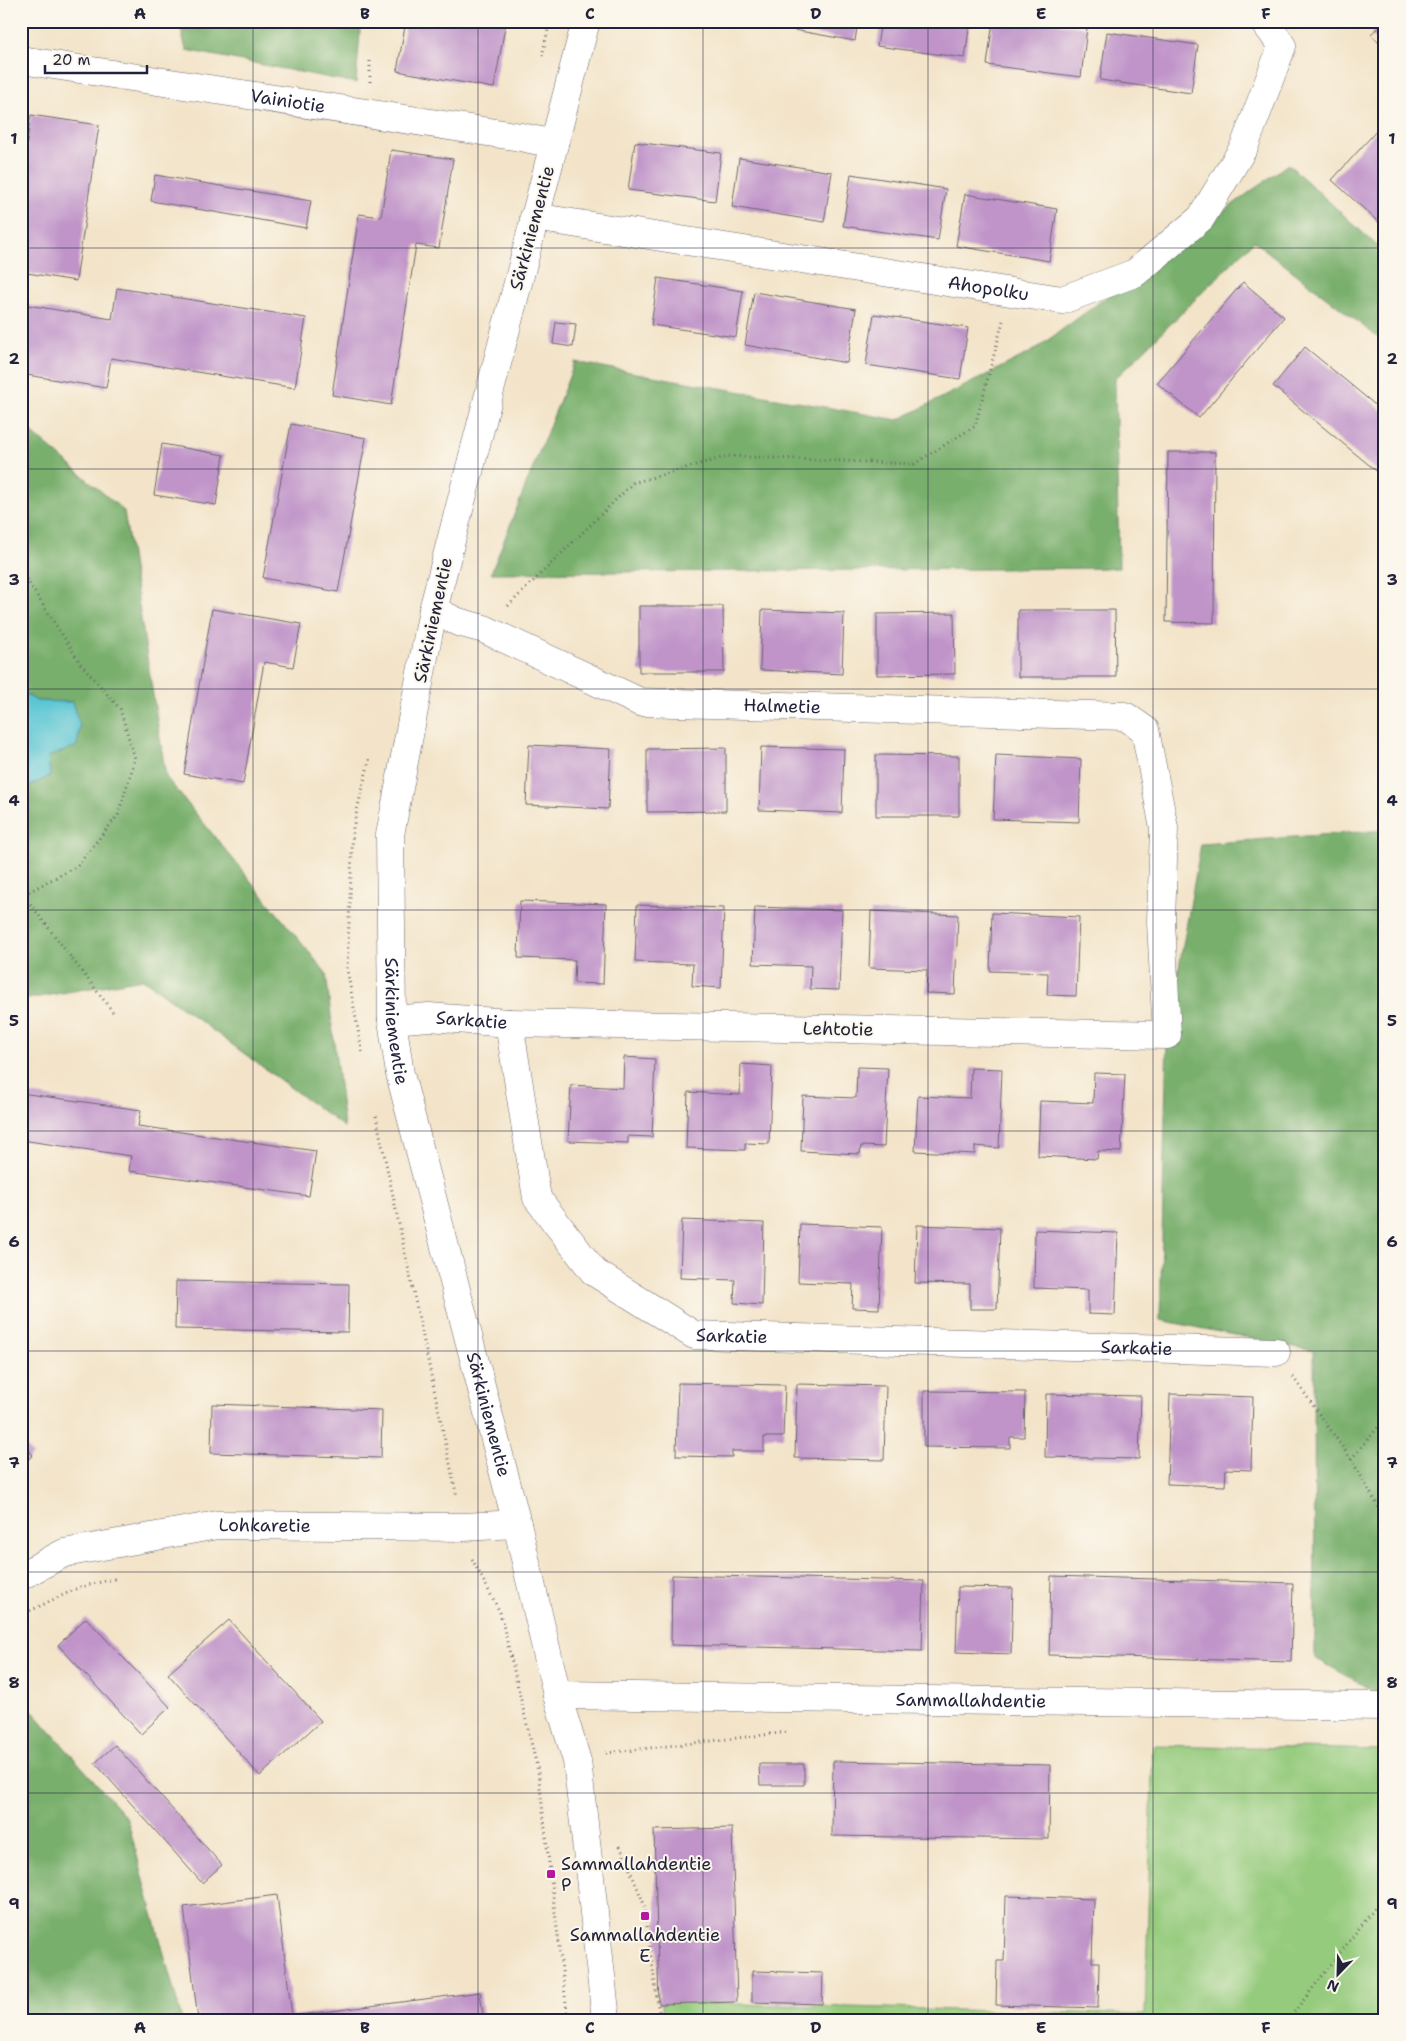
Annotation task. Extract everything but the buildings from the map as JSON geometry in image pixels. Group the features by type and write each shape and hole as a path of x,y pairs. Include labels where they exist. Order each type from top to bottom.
{"street":[{"name":"Särkiniementie","path":"586,21 433,610 390,835 392,1020 400,1074 517,1524 556,1695 576,1761 606,2020"},
{"name":"Ahopolku","path":"534,217 1062,300 1135,273 1201,218 1244,147 1282,46 1264,21"},
{"name":"Vainiotie","path":"21,60 521,137 554,144"},
{"name":"Halmetie","path":"433,610 458,622 484,629 640,702 1125,716 1145,730 1164,828 1161,922 1167,1035"},
{"name":"Sarkatie","path":"392,1020 429,1017 510,1023 537,1198 594,1272 694,1335 1276,1352"},
{"name":"Lehtotie","path":"510,1023 1167,1035"},
{"name":"Lohkaretie","path":"21,1576 64,1553 217,1524 464,1527 517,1524"},
{"name":"Sammallahdentie","path":"556,1695 1385,1706"}],"path":[{"path":"484,629 633,483 728,456 914,464 975,426 1011,291"},
{"path":"21,571 81,664 120,709 135,759 118,815 77,866 23,896 113,1012"},
{"path":"1276,1352 1351,1458 1385,1518"},
{"path":"1351,1458 1385,1419"},
{"path":"462,1560 472,1560 500,1612 538,1771 568,2020"},
{"path":"21,1615 80,1587 124,1576"},
{"path":"576,1761 610,1752 791,1732"},
{"path":"610,1752 610,1760"},
{"path":"620,1846 644,1904 660,2020"},
{"path":"1288,2020 1385,1895"}],"green space":[{"path":"179,21 361,21 356,83 186,50"},
{"path":"1288,164 1385,253 1385,343 1254,241 1115,379 1119,568 491,573 575,362 898,420 1033,351"},
{"path":"21,423 124,511 166,777 326,973 344,1127 143,979 21,1000 21,790 50,776 47,757 72,702 37,701 21,692"},
{"path":"1385,830 1385,1697 1315,1658 1314,1351 1160,1320 1167,1035 1201,844"},
{"path":"21,1698 127,1818 182,2020 21,2020"},
{"path":"1153,1745 1385,1750 1385,2020 663,2020 662,2002 1145,2015"}],"water":[{"path":"21,692 37,701 72,702 80,726 77,746 48,757 50,776 21,790"}],"place":[{"name":"Sammallahdentie P","path":"551,1874"},
{"name":"Sammallahdentie E","path":"645,1916"}]}
